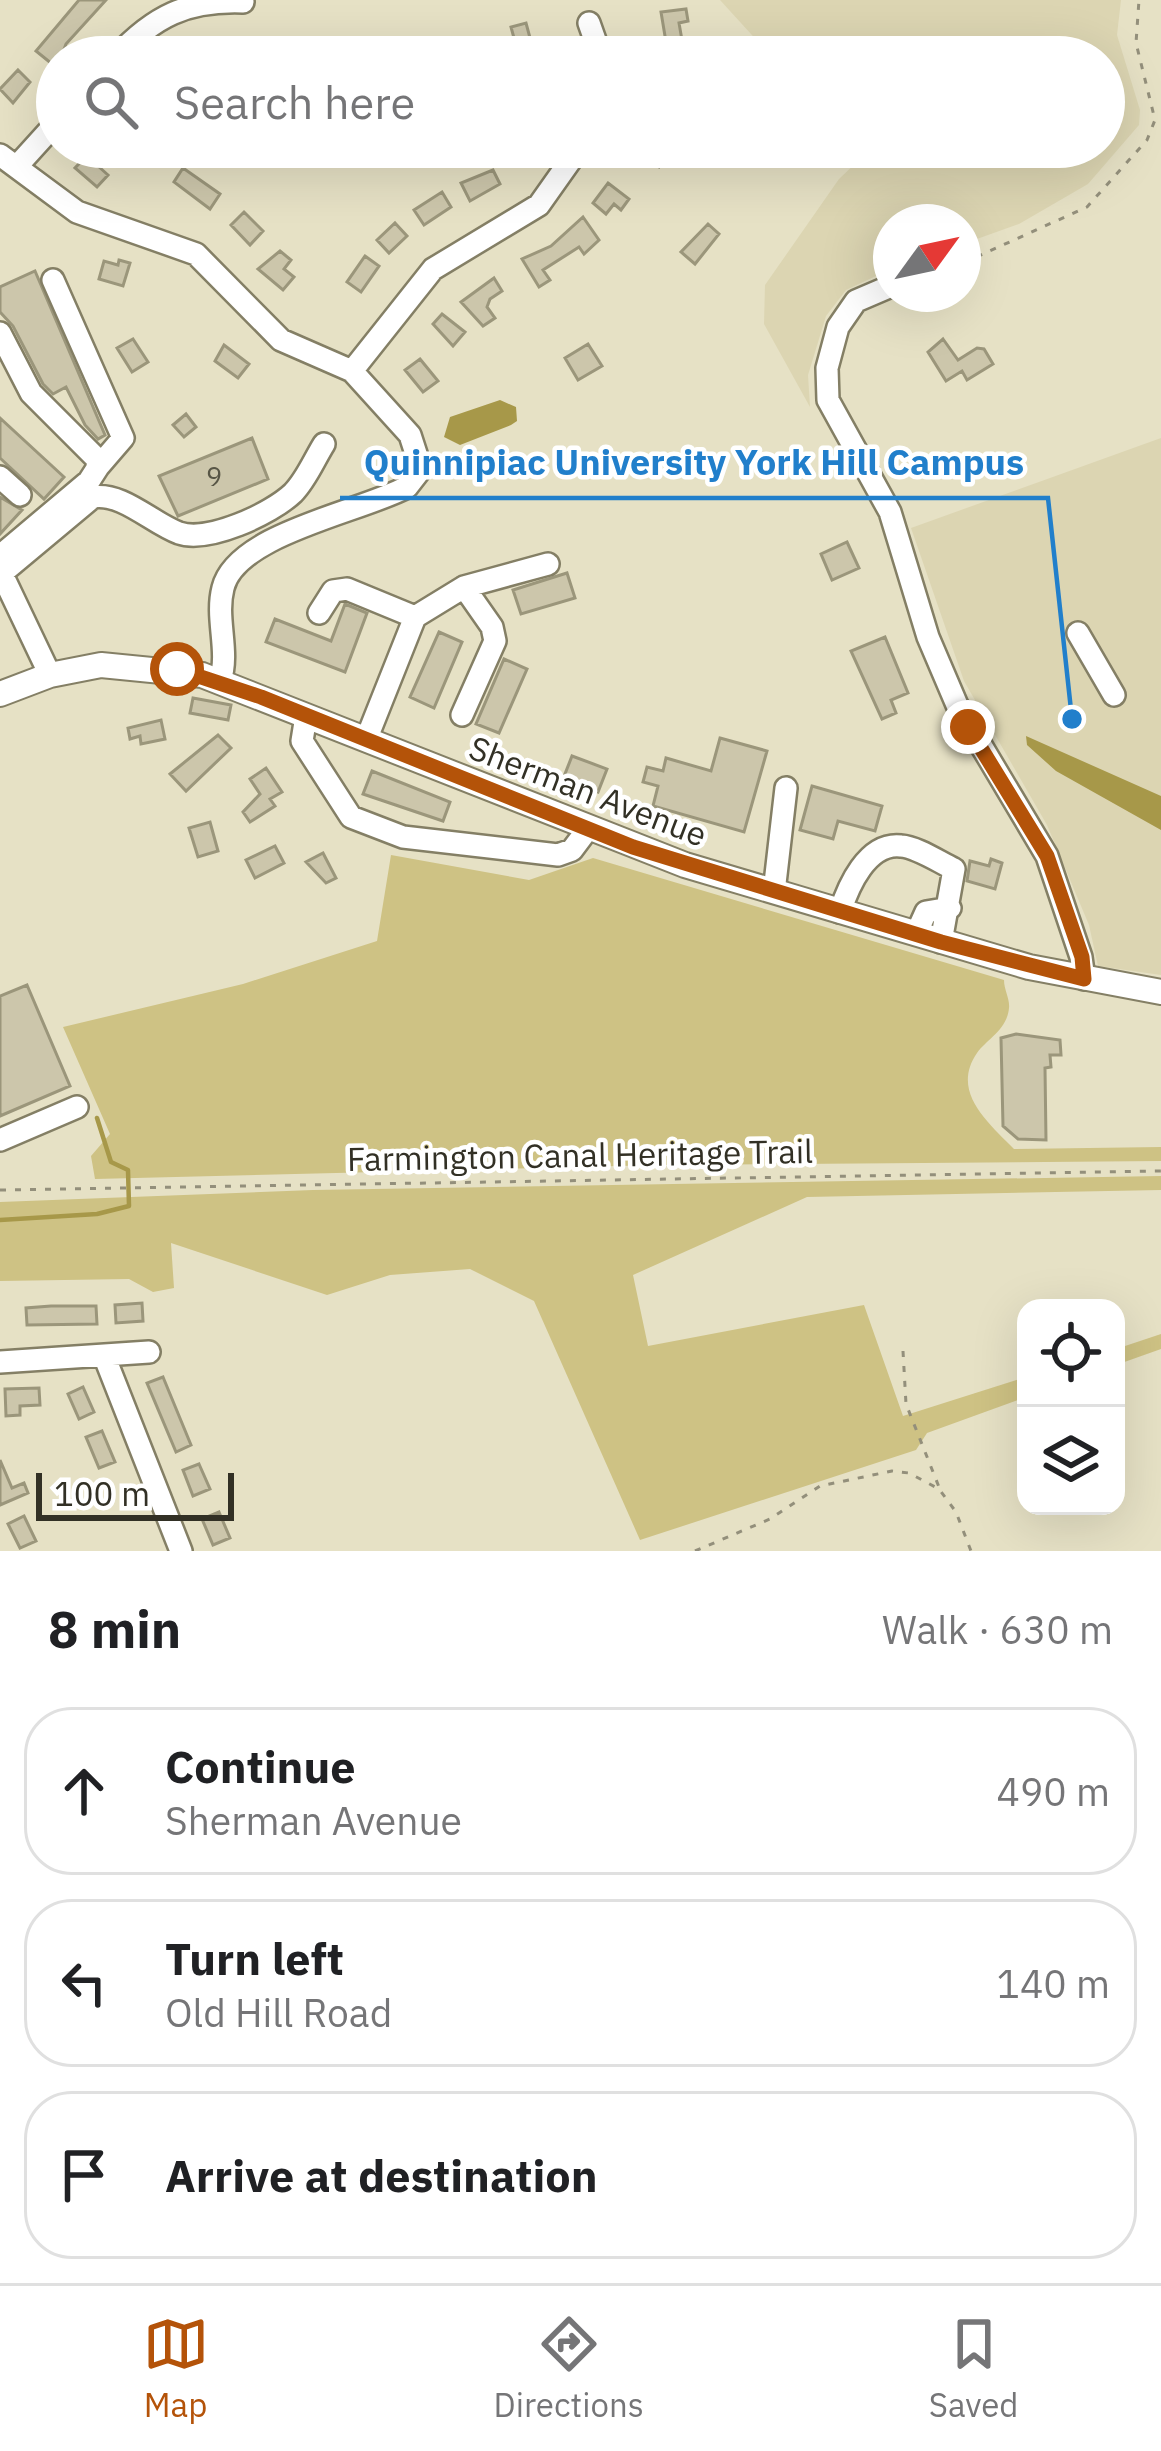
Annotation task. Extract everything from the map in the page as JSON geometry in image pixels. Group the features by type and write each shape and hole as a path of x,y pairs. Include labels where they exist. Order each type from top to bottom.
{"main road":[{"name":"Sherman Avenue","path":"0,694 50,675 124,665 177,669 220,681 587,830 774,892 1084,979 1161,992"}],"street":[{"path":"141,36 174,9 214,1 243,2"},
{"path":"589,22 594,36"},
{"path":"36,139 9,160 77,212 196,254 281,340 352,370 410,435 422,470 393,494 258,546 239,558 222,591 225,661 220,681"},
{"path":"352,370 433,269 539,205 565,168"},
{"path":"1,567 89,481 123,438 53,280"},
{"path":"873,294 856,301 838,327 826,368 828,400 890,512 928,638 957,705 1047,856 1082,957 1084,979"},
{"path":"0,333 32,393 96,458 98,467"},
{"path":"1,567 93,497 106,495 167,527 201,537 280,504 297,489 323,444"},
{"path":"0,477 20,495"},
{"path":"366,740 415,616 464,587 548,564"},
{"path":"1,567 50,675"},
{"path":"462,715 495,634 464,587"},
{"path":"319,614 333,591 346,590 415,616"},
{"path":"1078,633 1114,694"},
{"path":"306,716 302,740 351,817 403,837 558,855 572,850 587,830"},
{"path":"774,892 786,788"},
{"path":"840,912 859,870 883,849 901,846 954,869 941,942"},
{"path":"916,934 926,912 950,908"},
{"path":"0,1140 77,1107"},
{"path":"0,1362 149,1352"},
{"path":"105,1358 181,1551"}],"path":[{"path":"1125,165 1148,140 1155,120 1136,43 1139,0"},
{"path":"981,255 1087,207 1123,168"},
{"name":"Farmington Canal Heritage Trail","path":"0,1190 1161,1171"},
{"path":"903,1351 906,1404 939,1489 971,1551"},
{"path":"694,1551 770,1519 820,1486 860,1474 909,1472 939,1489"}],"shaded area":[{"path":"720,0 1121,0 1117,36 753,36"},
{"path":"1125,61 1140,110 1139,125 1125,141"},
{"path":"850,168 1102,168 1088,184 1019,224 981,238 981,204 873,204 873,277 846,290 826,316 808,375 810,407 764,324 765,285"},
{"path":"500,400 516,407 517,421 460,445 444,437 450,417"},
{"path":"1161,438 1161,975 1098,966 1089,925 1047,825 964,681 911,528"},
{"path":"1026,736 1161,796 1161,830 1056,771 1027,745"},
{"path":"391,855 529,880 593,858 1004,980 1007,1016 970,1067 970,1094 984,1117 1014,1149 1161,1147 1161,1161 659,1165 95,1179 91,1156 110,1134 63,1027 243,984 377,941"},
{"path":"1161,1176 1161,1190 807,1197 633,1275 648,1346 864,1305 903,1416 1017,1380 1017,1400 927,1433 916,1450 640,1540 534,1301 470,1269 390,1275 327,1295 171,1243 174,1288 153,1292 129,1279 0,1281 0,1202 313,1190"},
{"path":"1161,1334 1161,1349 1125,1362 1125,1346"}],"building":[{"path":"79,0 106,0 73,36 49,36"},
{"path":"686,9 688,21 679,23 681,36 665,36 661,12"},
{"path":"526,23 530,36 513,36 511,27"},
{"path":"18,70 30,82 13,103 0,89"},
{"path":"75,168 100,168 108,175 97,187"},
{"path":"183,168 220,194 210,209 174,182"},
{"path":"493,170 500,184 470,201 461,183"},
{"path":"608,183 629,199 621,210 614,204 606,214 593,203"},
{"path":"442,192 451,207 424,225 414,210"},
{"path":"244,212 263,231 250,245 231,225"},
{"path":"583,217 599,240 584,254 579,247 543,270 550,280 539,287 522,259 551,246"},
{"path":"395,223 407,236 389,253 377,240"},
{"path":"708,224 719,234 695,264 681,252"},
{"path":"280,251 291,260 284,269 294,277 283,290 258,269"},
{"path":"365,256 379,266 361,292 347,282"},
{"path":"119,260 130,263 123,286 99,279 104,261 118,265"},
{"path":"35,271 105,435 98,439 85,425 66,387 53,394 43,384 13,326 0,312 0,287"},
{"path":"494,278 502,291 487,307 495,318 483,326 461,302"},
{"path":"442,314 465,332 453,346 433,324"},
{"path":"133,339 148,362 132,372 117,348"},
{"path":"943,339 958,360 977,348 984,349 993,364 967,380 962,371 946,381 928,352"},
{"path":"588,344 602,366 578,380 565,358"},
{"path":"224,345 249,364 238,378 215,361"},
{"path":"420,359 438,381 423,392 405,370"},
{"path":"186,414 196,427 184,437 173,425"},
{"path":"0,418 64,477 44,499 0,458"},
{"path":"252,438 268,479 178,516 159,476"},
{"path":"0,497 22,510 0,534"},
{"path":"847,542 859,568 832,580 821,554"},
{"path":"567,573 575,598 521,614 513,590"},
{"path":"345,604 367,613 345,672 266,642 275,619 331,641"},
{"path":"439,632 462,642 434,708 410,697"},
{"path":"885,637 908,693 891,700 896,713 882,719 851,651"},
{"path":"504,659 527,669 499,733 476,724"},
{"path":"193,698 231,705 228,720 190,713"},
{"path":"161,720 165,739 141,744 140,736 130,739 128,728"},
{"path":"218,735 231,748 186,791 170,774"},
{"path":"720,738 767,751 744,832 653,806 658,786 643,782 647,767 663,771 666,758 711,771"},
{"path":"572,756 607,769 598,792 563,779"},
{"path":"266,768 282,792 270,799 275,806 250,822 243,812 260,794 250,779"},
{"path":"372,771 450,802 443,821 363,794"},
{"path":"812,786 882,806 875,831 838,821 833,839 800,830"},
{"path":"210,822 218,851 198,857 189,828"},
{"path":"275,846 284,863 255,878 246,860"},
{"path":"323,853 336,878 326,883 306,862"},
{"path":"991,859 1002,863 995,889 967,881 970,861 989,866"},
{"path":"27,985 70,1086 0,1116 0,996"},
{"path":"1016,1034 1060,1040 1061,1055 1050,1055 1051,1067 1045,1068 1046,1140 1018,1139 1003,1126 1001,1038"},
{"path":"142,1303 143,1321 116,1323 115,1305"},
{"path":"96,1306 97,1324 27,1325 26,1308"},
{"path":"163,1377 191,1445 176,1452 147,1383"},
{"path":"83,1387 94,1412 79,1419 68,1394"},
{"path":"39,1388 40,1405 20,1406 20,1415 6,1416 5,1389"},
{"path":"102,1431 115,1462 99,1468 86,1437"},
{"path":"0,1460 12,1488 24,1483 28,1493 0,1505"},
{"path":"199,1464 210,1489 193,1496 183,1470"},
{"path":"219,1512 230,1538 213,1545 202,1519"},
{"path":"24,1516 36,1541 20,1548 8,1524"}],"waterway":[{"path":"0,1220 97,1214 129,1206 128,1170 111,1162 97,1118"}],"place":[{"name":"Quinnipiac University York Hill Campus","path":"1072,719"}],"route":[{"path":"177,669 261,697 685,865 941,942 1084,979 1082,957 1047,856 968,727"}]}
